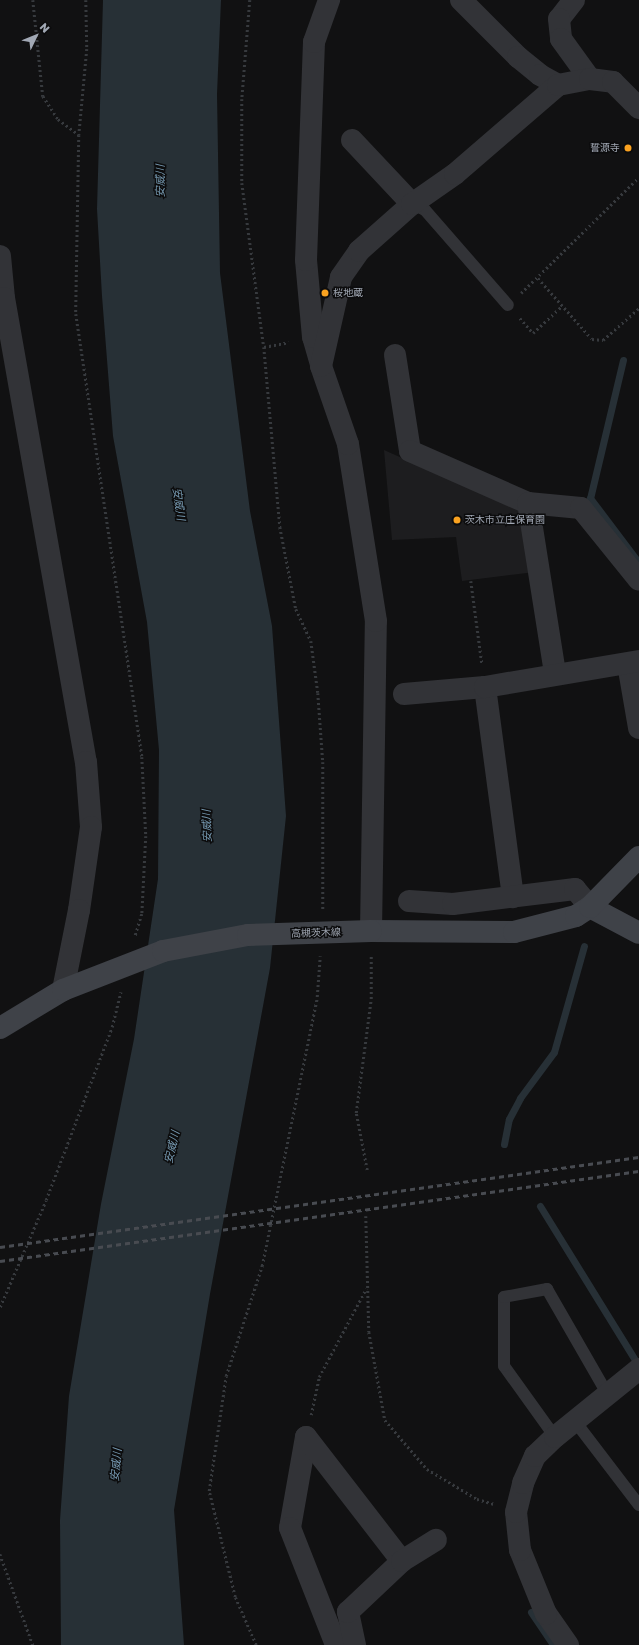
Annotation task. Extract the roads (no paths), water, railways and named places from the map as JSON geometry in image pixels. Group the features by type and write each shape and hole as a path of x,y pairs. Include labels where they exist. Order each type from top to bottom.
{"main road":[{"name":"高槻茨木線","path":"0,1028 63,990 163,951 248,936 371,931 514,932 576,916 590,907 639,857"},
{"path":"590,907 639,934"}],"street":[{"path":"330,0 314,42 306,260 313,337 321,366 348,444 376,621 371,931"},
{"path":"461,0 518,57 540,75 558,85"},
{"path":"574,0 559,19 561,39 590,79"},
{"path":"321,366 341,277 359,251 412,204 455,174 558,85 590,79 613,82 639,108"},
{"path":"352,140 412,204"},
{"path":"0,256 4,298 86,762 91,828 79,910 63,990"},
{"path":"395,355 410,451 528,503 581,508 639,580"},
{"path":"528,503 555,674"},
{"path":"404,694 485,687 555,674 634,662 639,728"},
{"path":"485,687 513,897"},
{"path":"409,902 453,904 575,889 590,907"},
{"path":"568,1645 546,1614 520,1550 516,1512 522,1483 535,1456 574,1420 608,1395 639,1369"},
{"path":"336,1645 290,1528 306,1437 402,1561"},
{"path":"355,1645 348,1612 402,1561 436,1540"}],"lane":[{"path":"412,204 425,210 508,305"},
{"path":"555,1437 504,1366 504,1297 547,1289 608,1395"},
{"path":"574,1420 639,1505"}],"water":[{"name":"安威川","path":"103,0 221,0 217,94 220,273 250,511 272,626 286,816 270,968 210,1294 174,1510 184,1645 61,1645 60,1520 69,1396 101,1204 134,1039 158,879 159,750 147,622 113,436 102,296 97,209"}],"waterway":[{"path":"623,360 590,498 639,563"},
{"path":"504,1144 509,1119 520,1098 554,1052 584,946"},
{"path":"540,1206 634,1358"},
{"path":"531,1612 553,1645"}],"railway":[{"path":"0,1247 639,1157"},
{"path":"0,1261 639,1171"}],"place":[{"name":"誓源寺","path":"628,148"},
{"name":"桜地蔵","path":"325,293"},
{"name":"茨木市立庄保育園","path":"457,520"}]}
